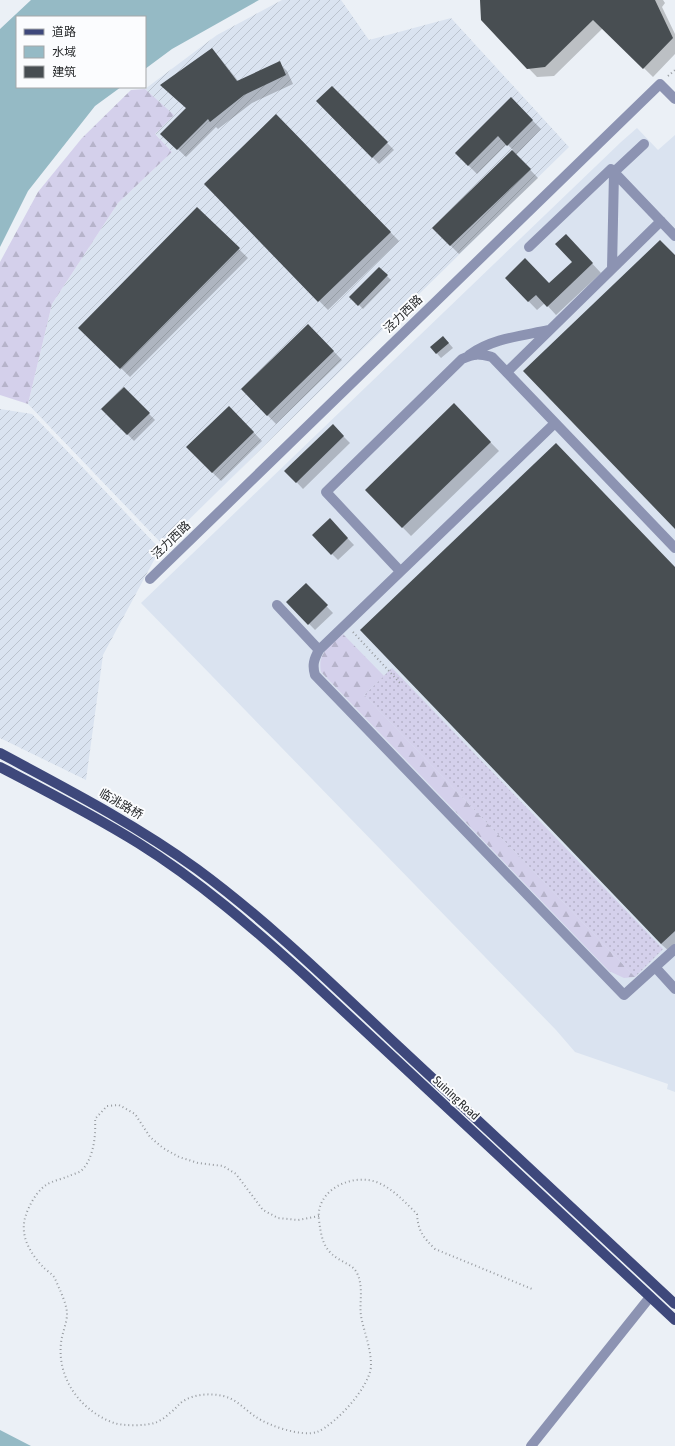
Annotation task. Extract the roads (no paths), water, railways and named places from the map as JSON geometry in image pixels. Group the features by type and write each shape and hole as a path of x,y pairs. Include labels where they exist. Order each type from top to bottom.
{"main road":[{"name":"临洮路桥","path":"0,753 138,829 170,850 223,889"},
{"name":"临洮路桥","path":"0,767 138,843 216,898"},
{"name":"Suining Road","path":"223,889 252,912 314,968 675,1304"},
{"name":"Suining Road","path":"216,898 312,982 675,1320"}],"street":[{"name":"泾力西路","path":"150,579 660,84 675,99"},
{"path":"612,268 614,172 644,144"},
{"path":"529,247 611,169 675,236"},
{"path":"507,372 660,221"},
{"path":"400,571 326,492 462,359 495,341 549,330"},
{"path":"462,359 472,354 492,357 675,548"},
{"path":"555,423 318,650 313,666 315,675 624,996 675,949"},
{"path":"276,605 318,650"},
{"path":"655,967 675,989"},
{"path":"531,1446 650,1297"}],"water":[{"path":"31,0 259,0 172,49 146,68 146,16 16,16 16,88 120,88 95,106 28,191 0,247 0,29"},
{"path":"0,1430 31,1446 0,1446"}]}
